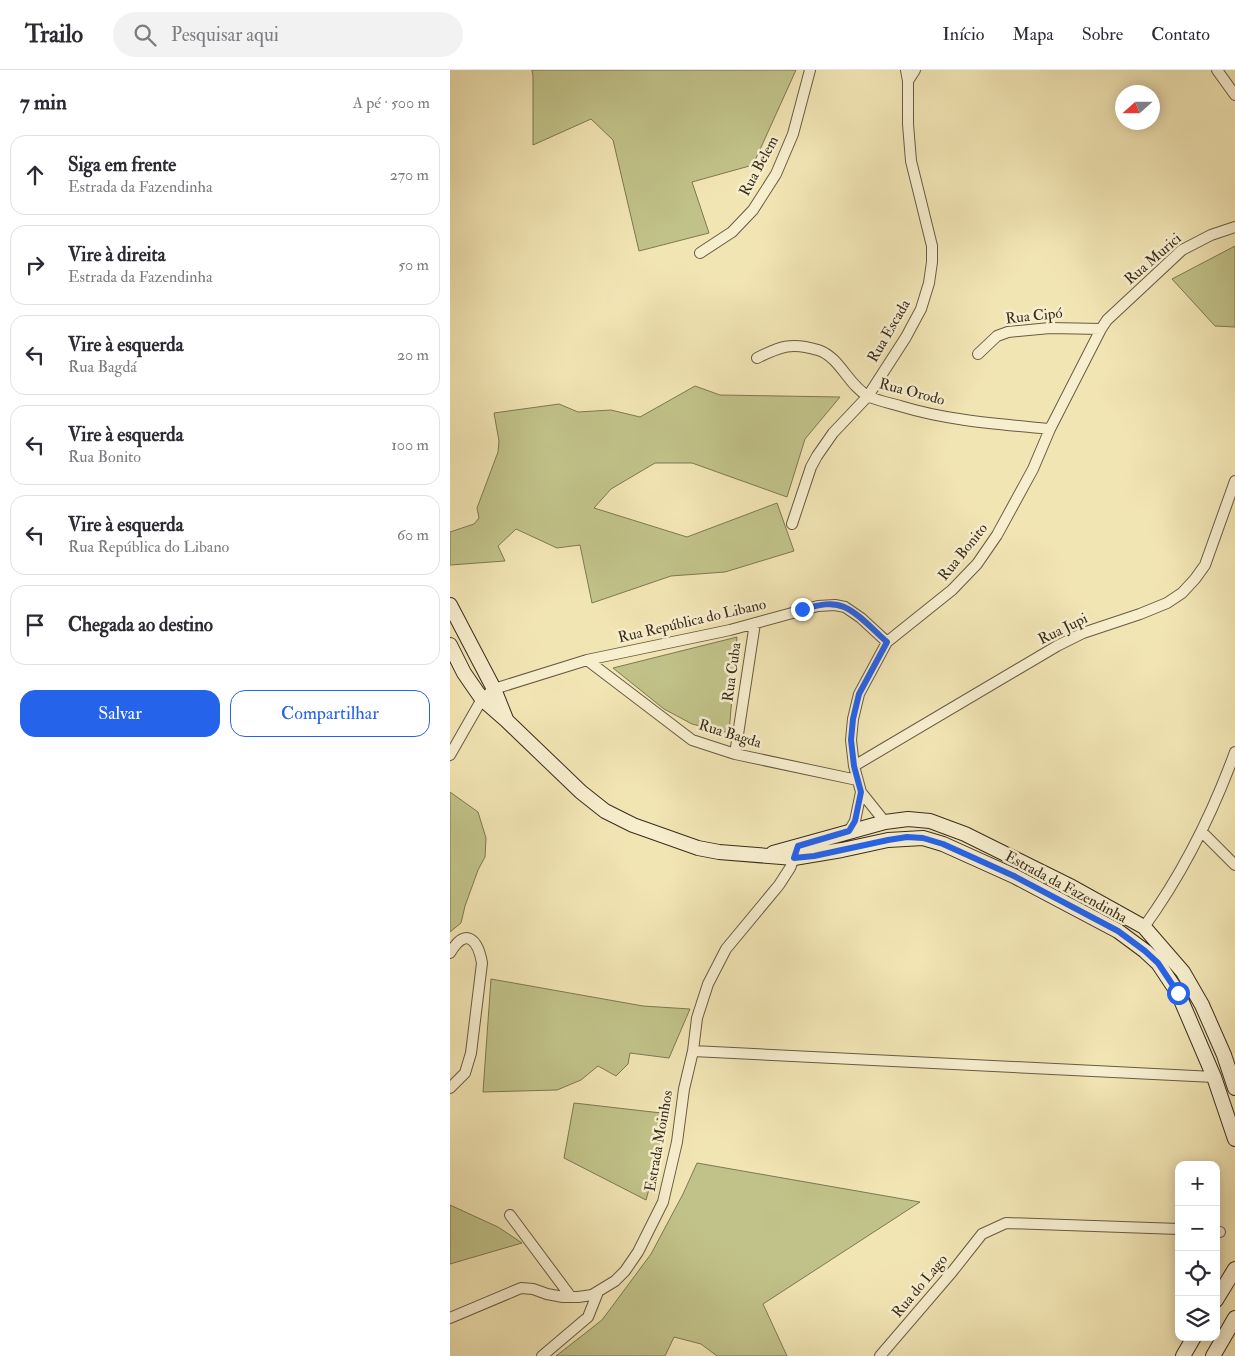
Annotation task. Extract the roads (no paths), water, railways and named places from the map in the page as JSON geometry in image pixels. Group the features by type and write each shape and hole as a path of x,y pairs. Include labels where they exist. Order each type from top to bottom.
{"main road":[{"name":"Estrada da Fazendinha","path":"450,605 494,689 506,720"},
{"name":"Estrada da Fazendinha","path":"450,645 464,673 482,699 581,792 606,811 633,825 698,848 743,855 842,850 888,840 923,838 943,844 1014,876 1118,931 1145,951 1158,963 1169,978 1187,1012 1214,1077 1235,1139"},
{"name":"Estrada da Fazendinha","path":"796,852 849,831 885,822 908,819 930,821 949,827 1072,888 1144,928 1183,972 1224,1055 1235,1088"},
{"path":"1220,1294 1235,1269"},
{"path":"1213,1356 1235,1318"},
{"path":"1183,1356 1192,1341"}],"street":[{"name":"Rua Belem","path":"700,253 732,232 753,210 776,174 793,134 810,70"},
{"name":"Rua Escada","path":"792,524 811,467 817,456 833,432 868,396 906,337 921,309 929,283 932,246 911,161 906,70"},
{"path":"908,82 915,70"},
{"path":"1218,70 1235,95"},
{"name":"Rua Murici","path":"1101,329 1108,320 1182,250 1211,235 1235,227"},
{"name":"Rua Cipó","path":"978,354 997,336 1008,332 1050,328 1101,329"},
{"name":"Rua Bonito","path":"861,792 854,766 851,740 859,694 887,642 952,590 977,564 1002,527 1034,469 1050,429 1101,329"},
{"name":"Rua Orodo","path":"757,358 779,347 790,345 820,350 829,355 854,385 868,396 918,412 988,423 1050,429"},
{"name":"Rua Jupi","path":"854,766 1057,646 1083,633 1167,603 1182,593 1195,579 1204,565 1235,480"},
{"name":"Rua República do Libano","path":"494,689 588,660 755,624 802,609 818,606 835,605 845,607 861,618 887,642"},
{"name":"Rua Cuba","path":"736,754 755,624"},
{"name":"Rua Bagda","path":"588,660 692,740 736,754 857,780"},
{"path":"450,754 482,699 494,689"},
{"path":"1144,928 1202,832 1235,752"},
{"path":"861,792 885,822"},
{"path":"849,831 855,821 861,792"},
{"path":"1202,832 1235,865"},
{"name":"Estrada Moinhos","path":"450,1318 520,1288 571,1297 592,1294 615,1281 625,1271 638,1252 663,1202 677,1142 684,1089 698,1018 708,984 726,950 779,885 796,852"},
{"path":"450,953 461,939 468,939 475,942 480,951 482,963 471,1053 465,1072 450,1088"},
{"path":"693,1051 1214,1077"},
{"path":"510,1215 571,1297"},
{"name":"Rua do Lago","path":"880,1356 982,1234 1006,1223 1175,1229"},
{"path":"542,1356 588,1317 598,1292"}]}
